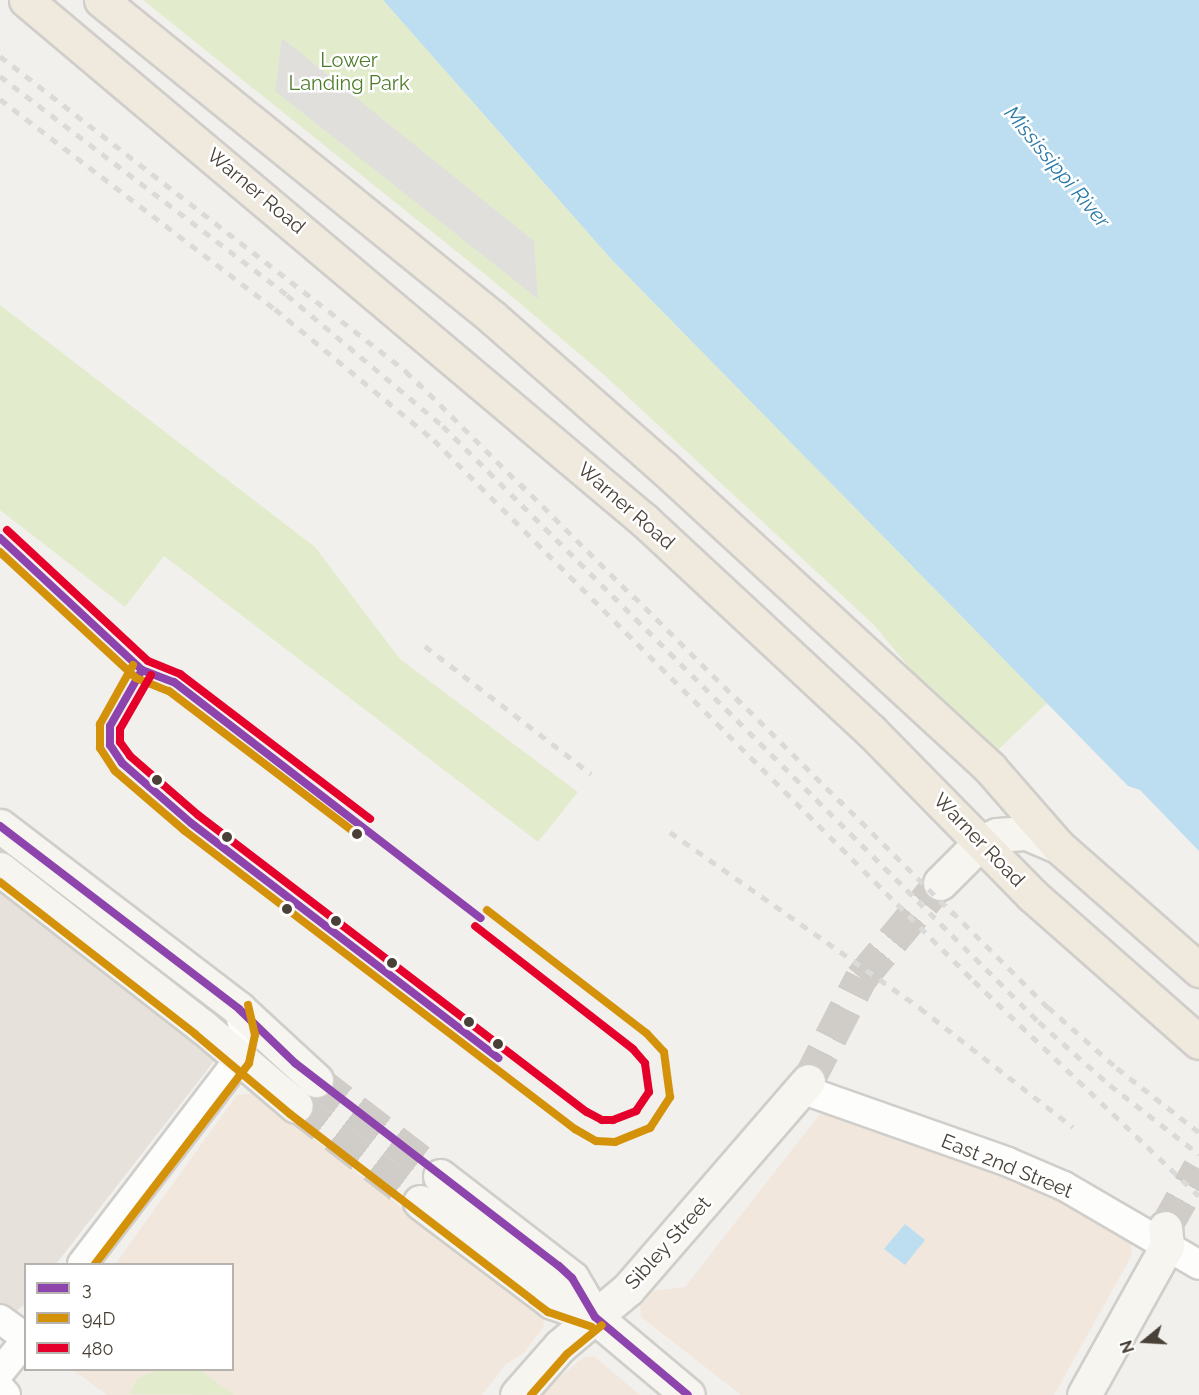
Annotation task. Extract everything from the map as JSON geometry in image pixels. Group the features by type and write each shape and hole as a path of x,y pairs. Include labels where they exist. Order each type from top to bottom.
{"highway":[{"name":"Warner Road","path":"26,0 645,521 871,731 1079,938 1199,1042"},
{"path":"101,0 484,310 664,468 990,768 1058,846 1199,970"}],"main road":[{"path":"0,826 239,1009 316,1080"},
{"path":"940,883 981,842 1004,834 1027,833 1058,846"},
{"path":"0,869 240,1058 296,1106"},
{"name":"Sibley Street","path":"517,1395 560,1346 628,1289 806,1085"},
{"path":"440,1176 573,1278 595,1317 688,1395"},
{"path":"420,1202 552,1302 595,1317"},
{"path":"1084,1395 1179,1244"}],"street":[{"path":"83,1263 240,1058 245,1036 239,1009"},
{"name":"East 2nd Street","path":"806,1085 1008,1162 1064,1186 1179,1244"},
{"path":"0,1320 24,1338"},
{"path":"0,1372 24,1342"},
{"path":"0,1388 6,1395"}],"shaded area":[{"path":"282,38 534,241 538,299 275,91"},
{"path":"0,885 214,1052 215,1060 57,1263 24,1263 24,1305 9,1317 0,1311"},
{"path":"255,1093 543,1318 544,1326 523,1354 506,1364 482,1395 107,1395 74,1371 234,1371 234,1263 116,1263 237,1095"},
{"path":"829,1111 1064,1197 1129,1236 1132,1255 1054,1395 741,1395 641,1317 640,1307 653,1291 685,1287 819,1115"},
{"path":"584,1357 595,1357 640,1395 538,1395"}],"green space":[{"name":"Lower Landing Park","path":"143,0 383,0 612,260 1047,703 998,750 931,694 874,625 603,374 497,284"},
{"path":"0,305 315,547 400,659 578,792 538,842 164,556 125,607 0,510"},
{"path":"154,1371 201,1371 234,1395 130,1394 137,1379"}],"water":[{"name":"Mississippi River","path":"383,0 1199,0 1199,851 1140,790 1128,786 612,260"},
{"path":"905,1224 925,1240 905,1265 884,1249"}],"tunnel":[{"path":"808,1081 861,978 940,883"},
{"path":"316,1080 440,1176"},
{"path":"296,1106 420,1202"},
{"path":"1165,1228 1199,1168"}],"railway":[{"path":"0,56 406,371 1048,1007 1117,1068 1199,1132"},
{"path":"0,76 287,295 443,426 1039,1022 1110,1085 1199,1154"},
{"path":"0,99 275,309 434,440 974,981 1199,1196"},
{"path":"425,646 591,774"},
{"path":"670,832 920,1008 1073,1127"}],"transit line":[{"name":"480","path":"7,530 148,661 180,674 370,819"},
{"name":"3","path":"0,538 142,670 174,682 481,918"},
{"name":"94D","path":"0,552 136,678 169,691 358,835"},
{"name":"94D","path":"133,665 100,724 100,748 115,771 185,831 575,1129 596,1141 615,1142 650,1128 670,1097 664,1052 646,1033 487,910"},
{"name":"3","path":"142,670 110,726 110,745 122,763 191,823 498,1058"},
{"name":"480","path":"151,675 120,729 120,742 130,756 198,815 587,1112 602,1120 613,1120 636,1111 649,1092 645,1063 633,1049 475,926"},
{"name":"3","path":"0,826 239,1009 295,1063 559,1266 572,1278 595,1317 688,1395"},
{"name":"94D","path":"0,882 195,1034 290,1114 532,1300 548,1312 592,1327"},
{"name":"94D","path":"96,1263 249,1063 255,1035 248,1005"},
{"name":"94D","path":"531,1395 567,1354 602,1325"}]}
